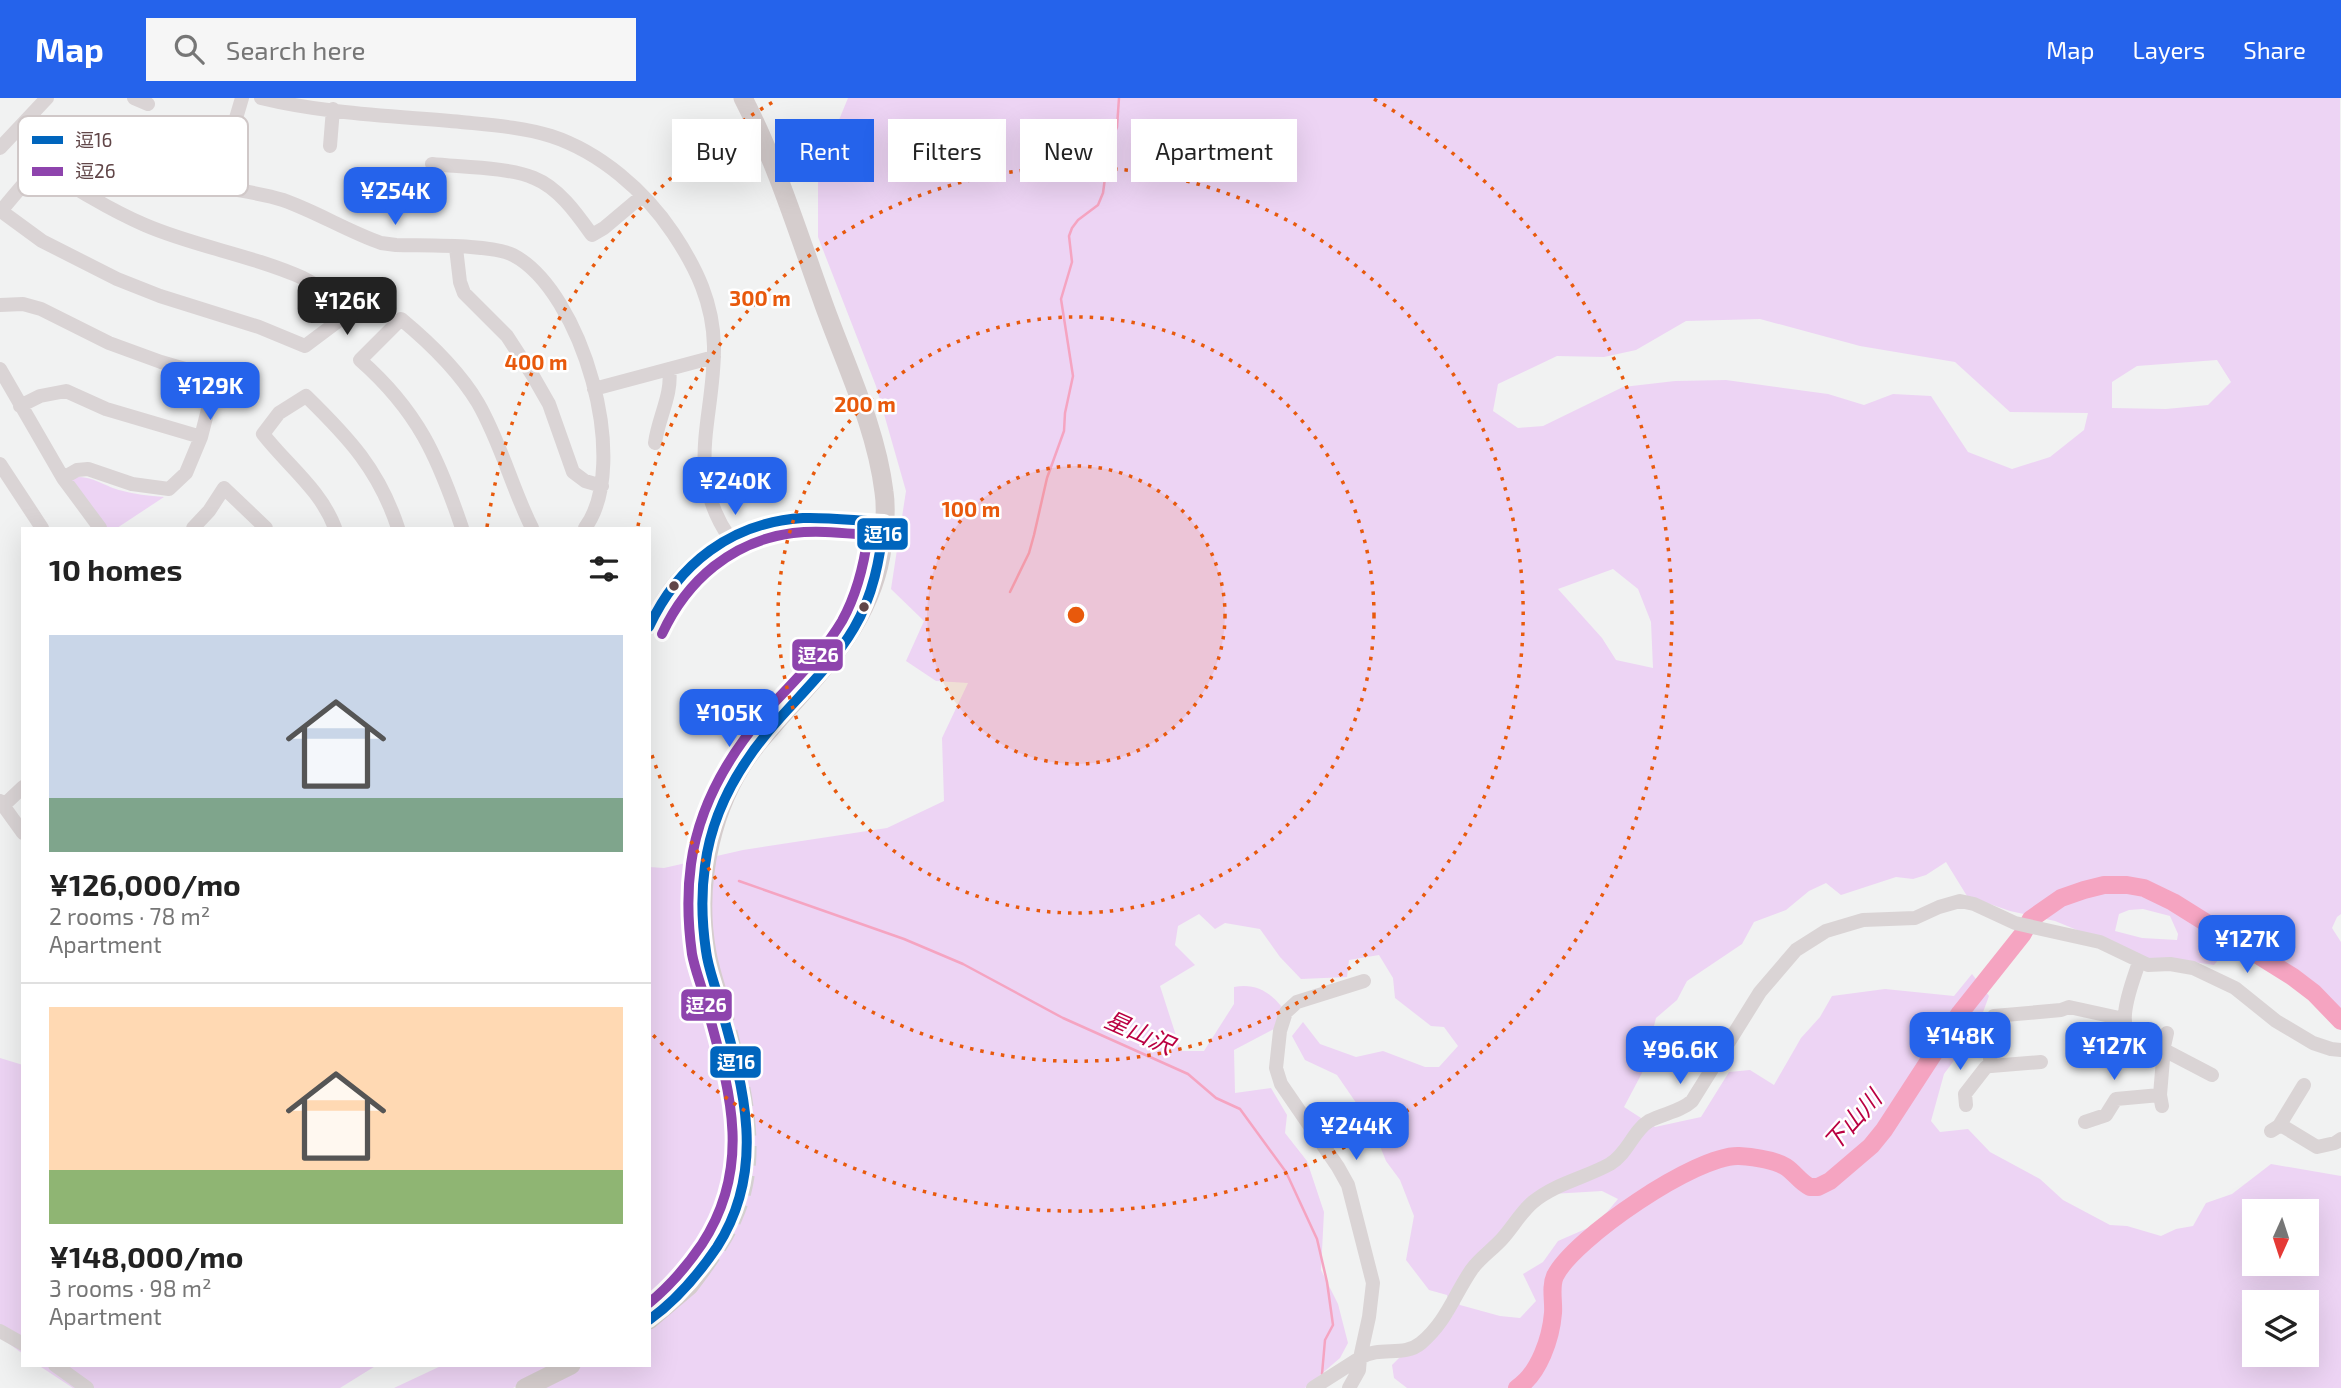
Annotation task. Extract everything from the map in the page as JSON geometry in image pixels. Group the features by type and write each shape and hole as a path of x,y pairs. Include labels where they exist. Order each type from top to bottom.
{"main road":[{"path":"721,1004 707,953 703,914 705,865 714,828 737,774 757,745 834,658 854,627 871,592 881,556 885,494 870,428 767,150 743,98"},
{"path":"651,1318 689,1286 701,1270"},
{"path":"525,1388 567,1367"}],"street":[{"path":"30,116 47,98"},
{"path":"237,116 242,98"},
{"path":"261,98 541,133 575,146 620,174 667,223 700,278 709,303 714,357 703,453 707,488 715,513 729,537"},
{"path":"330,146 333,109"},
{"path":"0,148 18,129"},
{"path":"432,164 509,172 535,178 570,205 592,235 642,196"},
{"path":"18,191 0,211 42,241 117,279 160,296 259,327 305,346 345,316 350,306 304,279 143,224 87,196"},
{"path":"248,192 280,199 381,243 504,251 538,273 557,299 578,340 594,389 604,464 602,486 586,527"},
{"path":"456,248 464,293 507,337 533,376 549,404 573,472 585,481 602,486"},
{"path":"0,305 23,304 41,309 109,343 216,378 201,437 186,473 169,489 132,484 88,468 77,470 63,478"},
{"path":"462,527 444,474 422,430 383,381 360,360 401,319 435,350 477,403 503,456 519,502 532,527"},
{"path":"594,389 714,357"},
{"path":"0,369 63,478 95,527"},
{"path":"655,443 656,429 671,382 669,369"},
{"path":"20,406 40,396 66,391 106,409 201,437"},
{"path":"334,527 313,489 280,456 263,434 279,413 306,396 345,434 374,471 398,527"},
{"path":"0,464 42,527"},
{"path":"194,527 209,511 224,488 265,527"},
{"path":"651,623 656,610 677,579 709,550 729,537 777,522 884,522"},
{"path":"21,788 1,804 21,830"},
{"path":"1313,1388 1371,1351 1404,1351 1415,1348 1450,1310 1473,1268 1502,1239 1532,1202 1560,1185 1610,1163 1625,1152 1648,1122 1686,1107 1760,992 1796,950 1826,931 1863,919 1914,918 1959,901 1974,904 2015,923 2100,942 2148,965 2170,964 2193,968 2235,988 2276,1021 2313,1043 2341,1050"},
{"path":"2139,962 2124,1019 2130,1040 2142,1050 2161,1055 2168,1052 2212,1075"},
{"path":"1349,1388 1359,1370 1356,1360 1369,1317 1373,1283 1348,1185 1339,1167 1280,1084 1276,1069 1280,1031 1286,1012 1297,1002 1364,982"},
{"path":"1991,1066 1987,1035 1994,1016 2069,1007 2124,1019"},
{"path":"2085,1122 2106,1115 2116,1099 2161,1100 2164,1064 2161,1055 2167,1032"},
{"path":"2082,1058 2130,1040"},
{"path":"1966,1105 1965,1094 1986,1067 2041,1062"},
{"path":"2304,1085 2275,1128 2284,1127 2317,1147 2341,1139"},
{"path":"0,1331 21,1343"},
{"path":"58,1367 87,1388"}],"shaded area":[{"path":"848,98 2340,98 2341,914 2332,928 2341,942 2341,1013 2297,973 2237,937 2214,965 2165,958 2148,959 2055,921 2010,911 1967,896 1946,862 1926,875 1913,879 1896,877 1841,895 1826,883 1809,891 1786,910 1754,922 1742,944 1687,981 1677,1000 1656,1018 1642,1073 1624,1107 1655,1127 1701,1117 1729,1072 1750,1070 1774,1085 1801,1038 1820,1017 1832,996 1885,989 1954,996 1972,974 1989,996 1976,1031 1944,1074 1931,1121 1940,1132 1968,1129 1990,1152 2040,1179 2063,1200 2110,1225 2127,1226 2161,1236 2176,1229 2193,1226 2206,1203 2232,1194 2271,1164 2341,1176 2341,1388 1407,1388 1394,1378 1392,1365 1435,1335 1453,1315 1447,1295 1429,1290 1406,1260 1414,1216 1400,1180 1386,1161 1372,1126 1337,1075 1305,1060 1292,1036 1303,1022 1320,1044 1356,1057 1383,1051 1425,1067 1439,1067 1458,1046 1444,1027 1431,1026 1395,998 1393,978 1379,955 1349,960 1347,977 1301,979 1280,957 1260,929 1225,923 1215,929 1199,914 1178,926 1175,945 1195,965 1160,986 1181,1051 1204,1051 1234,1004 1234,987 1260,989 1281,1006 1274,1029 1234,1050 1235,1093 1271,1088 1287,1115 1285,1133 1307,1161 1324,1212 1321,1270 1338,1304 1348,1343 1340,1358 1305,1388 534,1388 525,1382 513,1388 394,1388 439,1367 651,1367 651,867 664,868 743,850 887,828 944,801 942,738 968,683 936,681 906,661 924,621 891,589 906,491 876,386 818,237 818,182 874,182 874,119 839,119","holes":["1760,319 1860,346 1955,362 2010,412 2088,413 2084,430 2050,457 2012,469 1968,452 1931,396 1893,394 1864,405 1828,394 1726,380 1675,381 1623,387 1543,426 1518,428 1493,411 1498,384 1557,356 1604,357 1636,350 1686,321","2217,360 2231,382 2208,405 2166,409 2112,408 2112,382 2137,366","1613,569 1638,589 1651,622 1653,668 1616,660 1602,638 1558,589","2143,909 2170,916 2178,934 2177,940 2142,938 2115,931 2119,914","1602,1191 1618,1199 1597,1224 1558,1241 1543,1262 1523,1274 1536,1301 1520,1318 1500,1316 1460,1305 1455,1293 1535,1195"]},
{"path":"76,477 83,477 141,495 164,497 119,527 102,527 68,482"},
{"path":"0,1058 21,1064 21,1353 0,1337"},
{"path":"41,1367 374,1367 340,1388 73,1388"}],"waterway":[{"path":"1010,592 1029,553 1047,478 1064,431 1073,376 1061,299 1072,262 1069,236 1078,220 1098,205 1103,193 1109,148 1117,127 1119,98"},
{"name":"星山沢","path":"739,881 904,939 963,964 1063,1018 1188,1074 1216,1098 1240,1109 1286,1172 1317,1239 1333,1325 1325,1340 1322,1374"},
{"name":"下山川","path":"1517,1388 1532,1374 1547,1344 1552,1323 1555,1276 1585,1241 1667,1183 1720,1159 1739,1156 1775,1162 1786,1167 1810,1187 1818,1187 1830,1181 1871,1146 1884,1130 1960,1013 2022,935 2031,919 2061,898 2104,885 2144,888 2173,902 2293,977 2314,993 2341,1021"}],"tunnel":[{"path":"701,1270 734,1215 742,1190 746,1163 747,1137 740,1082 721,1004"}],"transit line":[{"name":"逗16","path":"651,623 675,584 692,566 710,550 753,528 777,521 803,518 884,522 875,577 861,616 829,664 753,751 731,787 714,825 704,877 704,930 708,963 742,1092 746,1155 742,1186 733,1216 717,1247 686,1287 651,1318"},
{"name":"逗26","path":"651,1301 678,1275 702,1244 718,1214 728,1184 732,1154 728,1093 693,960 691,943 689,886 701,820 719,779 743,741 835,633 852,600 868,535 793,533 771,537 731,554 698,580 672,614 662,634"}]}
